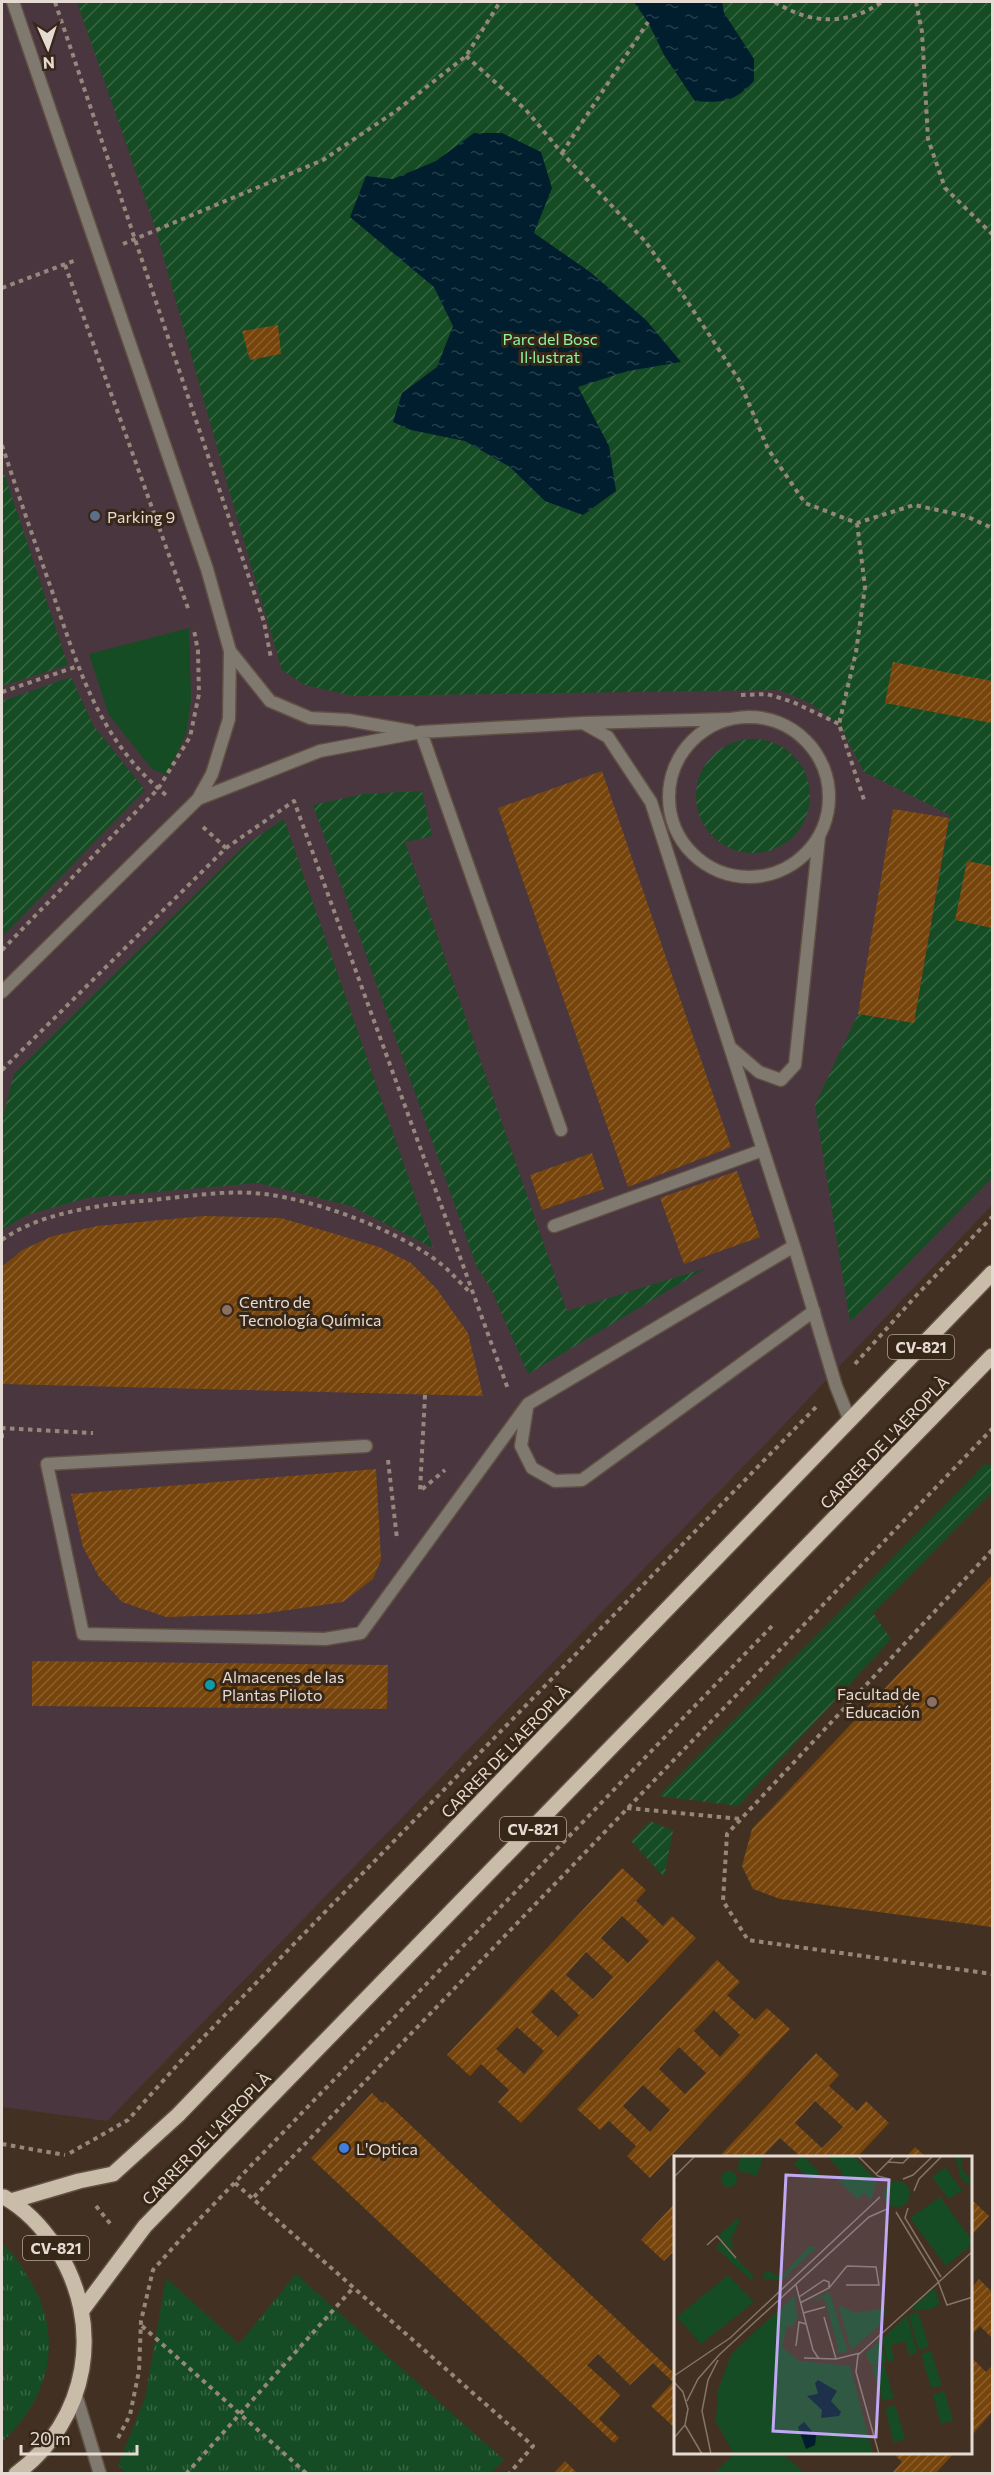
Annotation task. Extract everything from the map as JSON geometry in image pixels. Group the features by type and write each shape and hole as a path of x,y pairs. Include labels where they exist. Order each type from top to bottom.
{"main road":[{"name":"CARRER DE L'AEROPLÀ","path":"6,2198 113,2174 178,2115 993,1273"},
{"name":"CARRER DE L'AEROPLÀ","path":"83,2309 146,2226 993,1356"},
{"name":"CV-821","path":"6,2198 44,2230 69,2267 83,2309 85,2352 76,2395 58,2430 33,2461 16,2474"}],"street":[{"path":"2,992 198,799 212,774 229,719 230,651 207,569 13,2"},
{"path":"230,651 270,701 310,718 348,720 421,732"},
{"path":"761,717 788,726 809,743 822,763 829,792 828,813 819,836 809,851 789,867 761,876 720,872 694,856 680,838 669,812 669,787 675,763 686,746 694,739 712,725 730,719 761,717"},
{"path":"198,799 320,751 421,732 583,723 730,719"},
{"path":"583,723 608,737 651,802 794,1246 836,1386 850,1421"},
{"path":"421,732 561,1130"},
{"path":"730,1047 759,1072 781,1080 795,1065 819,836"},
{"path":"554,1226 763,1150"},
{"path":"366,1446 47,1464 83,1634 325,1639 361,1633 528,1404 794,1246"},
{"path":"528,1404 521,1446 532,1468 555,1481 582,1480 814,1311"},
{"path":"76,2395 100,2473"}],"path":[{"path":"55,2 264,622 271,662"},
{"path":"135,240 323,160 396,111 466,56 500,2"},
{"path":"775,2 807,18 837,21 866,13 882,2"},
{"path":"916,2 922,32 928,139 945,188 993,234"},
{"path":"562,153 648,22"},
{"path":"466,56 526,110 562,153 645,241 739,380 768,448 805,503 857,523 914,505 966,516 993,528"},
{"path":"2,288 65,265 192,621 198,651 196,705 190,737 158,789 2,949"},
{"path":"2,445 78,666 100,717 123,750 158,789 226,848"},
{"path":"857,523 864,587 856,652 839,724 865,803"},
{"path":"2,692 78,666"},
{"path":"731,695 767,694 794,702 839,724"},
{"path":"2,1070 226,848 294,801 509,1392"},
{"path":"2,1240 47,1218 99,1205 223,1194 264,1194 321,1207 369,1223 441,1264 472,1294"},
{"path":"425,1395 420,1491 447,1469"},
{"path":"2,1428 2,1438"},
{"path":"254,2197 626,1808 993,1430"},
{"path":"366,1446 388,1455 401,1578"},
{"path":"993,1550 727,1834 723,1900 747,1940 993,1974"},
{"path":"100,2473 130,2415 139,2371 141,2326 153,2270 776,1622"},
{"path":"626,1808 741,1819"},
{"path":"2,2144 66,2155"},
{"path":"235,2183 254,2197 533,2446 509,2474"},
{"path":"186,2474 354,2287"},
{"path":"141,2326 307,2474"}],"shaded area":[{"path":"2,2 992,2 992,1205 776,1433 107,2121 2,2107"}],"green space":[{"name":"Parc del Bosc Il·lustrat","path":"77,2 992,2 992,1178 850,1322 815,1105 858,1014 914,1023 950,815 864,772 839,724 808,702 779,690 353,696 305,685 282,670 156,230"},
{"path":"2,467 68,665 2,686"},
{"path":"189,628 191,700 186,734 167,775 152,769 109,715 89,654"},
{"path":"71,677 93,725 145,790 4,935 2,927 2,701"},
{"path":"753,739 775,743 793,756 806,774 810,796 806,818 793,836 775,849 753,853 731,849 713,836 700,818 696,796 700,774 713,756 731,743"},
{"path":"422,791 432,836 405,842 567,1311 706,1268 528,1374 491,1289 476,1265 313,805 363,794"},
{"path":"284,819 433,1248 351,1206 258,1183 87,1198 27,1215 2,1230 2,1121 14,1074 245,845"},
{"path":"985,1464 992,1465 992,1492 873,1613 891,1639 738,1806 659,1796"},
{"path":"650,1821 673,1831 664,1877 631,1841"},
{"path":"2,2244 19,2263 39,2298 46,2320 49,2342 47,2364 32,2406 2,2442"},
{"path":"296,2274 504,2460 491,2473 127,2474 118,2465 145,2398 166,2278 239,2344"},
{"path":"734,2454 783,2454 804,2473 715,2473"}],"water":[{"path":"634,2 722,2 724,13 754,59 754,81 728,100 695,101 664,55 648,22"},
{"path":"474,133 502,133 541,152 552,188 534,233 590,272 646,320 681,362 628,371 578,387 609,446 616,491 583,515 545,501 510,467 465,441 411,430 393,422 402,393 437,367 453,326 434,287 350,217 366,176 393,179 436,161"}],"building":[{"path":"278,325 281,354 250,360 242,331"},
{"path":"893,662 992,681 992,723 885,703"},
{"path":"602,771 731,1147 628,1187 498,808"},
{"path":"893,809 949,818 914,1023 858,1014"},
{"path":"967,861 992,866 992,928 955,920"},
{"path":"592,1153 604,1189 542,1210 530,1175"},
{"path":"737,1171 760,1237 684,1264 660,1198"},
{"name":"Centro de Tecnología Química","path":"204,1216 281,1218 379,1247 411,1263 436,1288 468,1333 483,1396 2,1384 2,1267 22,1250 53,1236 97,1226"},
{"path":"376,1469 381,1560 373,1579 343,1602 261,1614 166,1617 122,1602 99,1577 83,1547 71,1494"},
{"name":"Facultad de Educación","path":"992,1575 992,1927 780,1899 753,1889 742,1866 752,1829"},
{"name":"Almacenes de las Plantas Piloto","path":"32,1661 388,1665 387,1709 32,1706"},
{"path":"622,1868 646,1890 636,1901 663,1926 672,1916 696,1938 521,2123 498,2102 509,2090 481,2064 470,2076 447,2055","holes":["622,1916 649,1941 628,1963 601,1938","586,1952 613,1977 593,1999 566,1975","552,1989 579,2015 558,2037 531,2012","517,2027 544,2051 524,2074 496,2049"]},
{"path":"717,1960 740,1982 727,1995 755,2020 767,2008 790,2029 650,2178 627,2156 636,2146 609,2121 600,2130 577,2109","holes":["714,2010 740,2035 720,2057 694,2031","679,2047 706,2073 685,2094 659,2069","643,2085 670,2110 650,2132 623,2106"]},
{"path":"816,2053 839,2075 829,2086 857,2111 866,2101 889,2123 858,2156 800,2156 780,2138 763,2156 720,2156","holes":["815,2101 843,2127 822,2148 795,2123"]},
{"path":"372,2093 382,2103 385,2101 674,2373 674,2427 651,2406 673,2382 653,2363 630,2385 598,2354 587,2365 620,2395 599,2419 619,2438 614,2443 311,2158"},
{"path":"915,2147 925,2156 907,2156"},
{"path":"973,2201 989,2216 973,2234"},
{"path":"674,2204 674,2251 664,2261 641,2240"},
{"path":"979,2279 992,2292 992,2338 980,2326 973,2334 973,2287"},
{"path":"973,2359 986,2372 992,2366 992,2412 973,2434"},
{"path":"894,2454 953,2454 935,2474 891,2474 902,2462"},
{"path":"565,2461 578,2474 553,2474"}],"place":[{"name":"Parking 9","path":"95,516"},
{"name":"Centro de Tecnología Química","path":"227,1310"},
{"name":"Almacenes de las Plantas Piloto","path":"210,1685"},
{"name":"Facultad de Educación","path":"932,1702"},
{"name":"L'Optica","path":"344,2148"}]}
